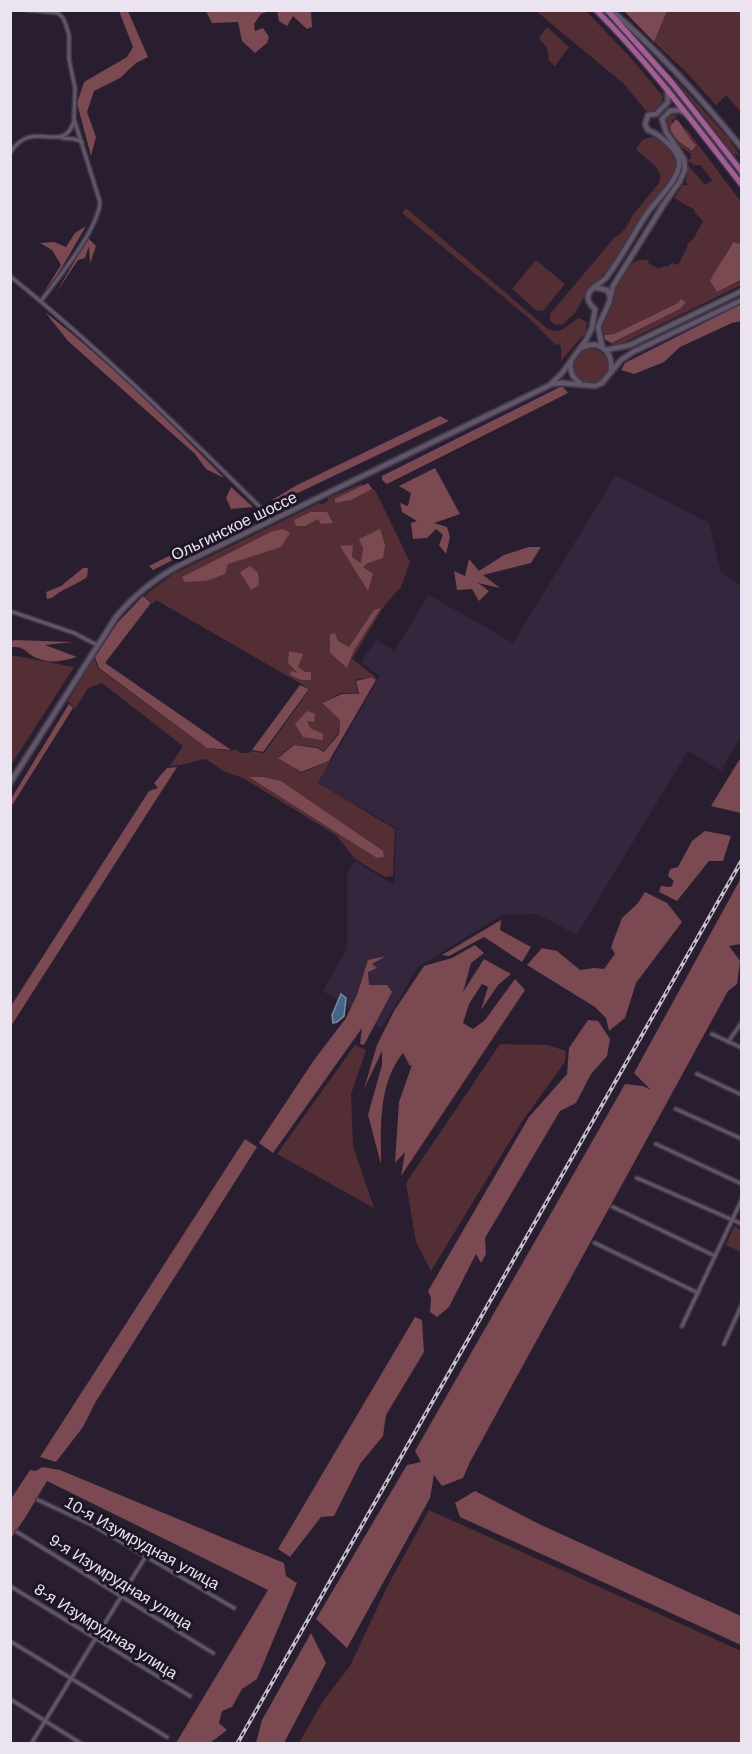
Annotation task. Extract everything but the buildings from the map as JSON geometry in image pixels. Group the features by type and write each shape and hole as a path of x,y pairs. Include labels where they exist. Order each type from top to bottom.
{"main road":[{"path":"596,10 667,89 741,185"},
{"path":"609,10 661,57 741,148"},
{"path":"609,10 673,84 741,172"},
{"path":"608,306 595,309 588,296 590,292 605,278 679,167 676,154 654,132 648,130 645,121 648,115 656,114 668,102 667,89"},
{"path":"654,132 661,128 670,111 679,110 686,113"},
{"path":"611,370 610,357 604,348 598,327 608,306 613,286 686,169 684,159 656,114"},
{"path":"596,288 603,288 610,297"},
{"path":"577,351 585,345 594,344 604,348 630,345 741,291"},
{"path":"550,385 562,383 589,386 602,383 611,370 633,352 741,300"},
{"path":"550,385 562,373 592,328 595,309"},
{"path":"572,357 570,370 576,380 582,384"},
{"name":"Ольгинское шоссе","path":"10,783 97,645 128,603 151,582 270,520 550,385"}],"street":[{"path":"27,10 58,13 63,18 69,35 69,59 75,88 74,119 70,131 61,138"},
{"path":"41,301 69,264 99,211 99,193 74,119"},
{"path":"10,153 16,144 24,139 44,135 74,139 83,144"},
{"path":"10,276 81,335 168,416 264,511 270,520"},
{"path":"10,611 74,633 97,645"},
{"path":"728,1042 741,1022"},
{"path":"712,1034 741,1048"},
{"path":"697,1074 741,1095"},
{"path":"676,1110 741,1139"},
{"path":"656,1144 741,1184"},
{"path":"637,1178 741,1224"},
{"path":"682,1326 741,1199"},
{"path":"613,1207 715,1256"},
{"path":"595,1243 698,1293"},
{"path":"724,1344 741,1304"},
{"name":"10-я Изумрудная улица","path":"38,1500 92,1525 234,1608"},
{"name":"9-я Изумрудная улица","path":"17,1532 213,1653"},
{"path":"31,1743 146,1556"},
{"name":"8-я Изумрудная улица","path":"10,1586 190,1696"},
{"path":"10,1641 167,1737"},
{"path":"10,1699 82,1743"}],"shaded area":[{"path":"119,11 128,11 148,57 136,63 120,78 94,91 87,112 96,137 91,156 77,103 84,82 127,57 133,47"},
{"path":"206,11 269,11 261,14 254,24 255,31 263,28 269,37 267,43 255,53 242,41 238,22 212,23"},
{"path":"277,11 311,11 312,27 307,29 293,16 287,26 279,21"},
{"path":"536,11 586,11 663,96 662,104 654,112 645,110 624,84"},
{"path":"624,11 667,11 654,42"},
{"path":"667,11 741,11 741,112 726,95 716,105 654,42"},
{"path":"547,27 569,47 555,66 549,61 547,48 539,38"},
{"path":"671,74 729,139 741,157 735,153 736,158"},
{"path":"670,114 678,115 672,121 671,131 677,140 692,152 696,145 688,137 685,127 741,202 741,244 733,242 710,281 717,292 741,281 741,285 621,344 613,345 604,340 613,343 680,309 686,302 682,299 614,334 602,335 600,330 610,309 614,290 627,268 643,259 649,260 648,263 659,269 672,263 678,265 688,246 686,245 694,238 703,221 695,210 674,198 683,185 688,185 686,182 687,164 705,185 712,180 700,165 694,165 686,159 691,159 690,153 670,136 665,120"},
{"path":"676,119 696,145 692,151 677,140 671,131 671,125"},
{"path":"651,137 664,143 674,154 679,162 675,173 645,212 611,267 588,290 575,313 563,324 555,325 550,320 550,314 625,228 659,183 659,172 636,149 642,140"},
{"path":"406,208 548,329 561,330 579,318 587,322 586,332 561,361 559,344 556,345 531,320 402,213"},
{"path":"86,226 50,288 44,292 61,265 52,250 40,243 54,242 66,247 75,233"},
{"path":"88,238 96,246 90,264 89,246 85,258 78,260 56,293"},
{"path":"733,242 741,244 741,280 717,292 710,281"},
{"path":"536,260 565,284 543,311 536,310 512,289"},
{"path":"681,299 686,302 680,309 612,343 604,339 605,335 614,334 678,303"},
{"path":"741,304 741,321 680,347 664,362 634,374 621,370 625,363"},
{"path":"45,312 138,392 224,478 206,469 195,454 68,341"},
{"path":"591,349 603,354 608,366 603,378 591,383 579,378 574,366 579,354"},
{"path":"562,386 568,393 387,484 382,480 382,476"},
{"path":"440,416 449,421 283,500 272,500 297,485"},
{"path":"435,468 460,514 434,523 447,527 450,537 446,554 439,545 443,535 436,529 427,538 413,539 411,523 417,521 402,512 400,503 408,506 411,493 399,486"},
{"path":"616,475 709,523 721,572 741,586 741,736 721,771 688,751 577,935 537,914 502,915 418,967 381,1029 323,991 347,948 347,873 355,861 394,885 396,828 318,783 380,676 361,662 376,640 394,651 429,595 513,643"},
{"path":"368,483 372,489 351,500 335,503 335,499"},
{"path":"361,484 375,490 410,562 401,587 384,606 352,659 377,678 355,680 358,694 341,693 322,703 340,720 338,734 324,751 316,747 293,745 278,757 301,773 330,761 318,783 395,829 393,876 385,877 355,859 336,835 243,778 223,771 206,759 170,766 183,746 102,683 88,688 75,709 68,701 94,657 98,668 207,748 231,751 235,749 241,753 251,751 264,753 310,689 156,600 153,604 144,596 173,574"},
{"path":"231,487 253,507 231,509 226,498"},
{"path":"311,512 327,512 333,523 321,524 318,519 305,526 296,526 294,520"},
{"path":"227,527 231,531 153,570 149,566"},
{"path":"283,529 290,533 281,547 228,564 225,574 206,581 185,582 182,577 273,531"},
{"path":"380,529 385,545 383,558 363,567 373,574 368,591 340,546 353,545 352,557 361,563 363,548 359,539"},
{"path":"529,547 541,547 531,563 483,575 500,588 478,583 489,591 479,601 472,589 457,590 454,571 465,576 469,559 479,571 504,555"},
{"path":"250,566 258,573 259,585 251,590 240,572"},
{"path":"83,568 88,568 87,577 47,599 46,592 61,586"},
{"path":"143,596 151,603 105,663 231,750 207,748 99,668 95,657 118,622"},
{"path":"381,608 354,650 347,668 330,653 330,634 335,633 338,641 349,647 374,610"},
{"path":"11,641 73,642 45,645 77,657 57,661 42,660 23,649 11,647"},
{"path":"289,651 303,654 298,667 305,672 311,672 311,680 301,680 289,674 292,671 298,673 288,663"},
{"path":"10,655 74,667 11,765"},
{"path":"372,677 376,680 329,761 301,772 278,758 294,745 317,748 324,752 339,734 340,720 322,703 342,694 359,694 356,681"},
{"path":"300,685 309,689 263,752 252,750"},
{"path":"69,704 73,708 11,807 11,799"},
{"path":"307,711 315,714 314,722 307,721 310,728 323,734 323,740 303,737 295,724"},
{"path":"741,757 741,813 711,806"},
{"path":"177,767 11,1026 11,1006 149,791 158,788 154,783 167,768"},
{"path":"249,777 281,781 383,851 384,857 377,858"},
{"path":"705,831 731,836 723,861 709,861 677,901 659,892 661,886 671,887 674,881 668,876 670,869 678,867 692,841"},
{"path":"741,878 741,944 729,946 740,961 737,984 728,991 463,1478 442,1486 434,1475 430,1498 347,1648 316,1619 407,1465 421,1462 415,1451 625,1084 643,1086 651,1090 634,1073"},
{"path":"645,892 667,903 682,922 636,983 625,1018 609,1031 606,1018 595,1007 527,965 542,948 557,951 580,970 604,969 615,954 611,947 622,918 638,903"},
{"path":"501,920 500,930 531,947 522,962 484,937 449,956 442,955"},
{"path":"475,945 484,953 471,963 463,992 484,959 511,974 498,985 481,1010 488,987 482,984 469,1004 463,1023 473,1029 485,1020 515,979 525,990 401,1176 405,1152 395,1163 399,1102 412,1065 410,1066 403,1053 389,1078 383,1106 381,1164 368,1115 382,1065 382,1051 364,1089 377,1045 394,1011 424,966 452,958"},
{"path":"386,956 372,964 377,968 368,972 369,985 387,985 392,992 364,1045 360,1044 362,1028 273,1153 259,1143 314,1060 346,1018 357,995 368,960"},
{"path":"588,1020 598,1021 610,1039 607,1056 591,1074 576,1103 560,1111 485,1238 486,1254 481,1263 476,1254 449,1307 437,1317 430,1312 431,1298 428,1291 529,1117 567,1074 569,1048"},
{"path":"500,1044 548,1045 566,1051 565,1062 521,1123 431,1271 416,1242 406,1183"},
{"path":"355,1045 366,1050 351,1094 353,1146 374,1208 277,1154"},
{"path":"245,1139 257,1147 95,1403 83,1427 56,1462 40,1457"},
{"path":"734,1226 741,1230 741,1252 726,1245"},
{"path":"415,1317 422,1320 424,1352 386,1415 383,1436 360,1464 334,1516 321,1517 290,1557 278,1549"},
{"path":"42,1467 60,1470 284,1563 286,1576 297,1583 257,1679 242,1689 232,1707 222,1711 219,1723 227,1730 210,1743 176,1743 268,1590 47,1481 11,1538 11,1499 30,1470 36,1471"},
{"path":"475,1491 539,1524 741,1616 741,1645 460,1517 455,1503"},
{"path":"429,1510 741,1651 741,1743 299,1743 323,1701 350,1666 387,1587"},
{"path":"311,1633 326,1663 284,1743 256,1743 262,1720"}],"water":[{"path":"341,994 346,998 344,1016 333,1023 332,1015"}],"railway":[{"path":"237,1744 742,860"}]}
